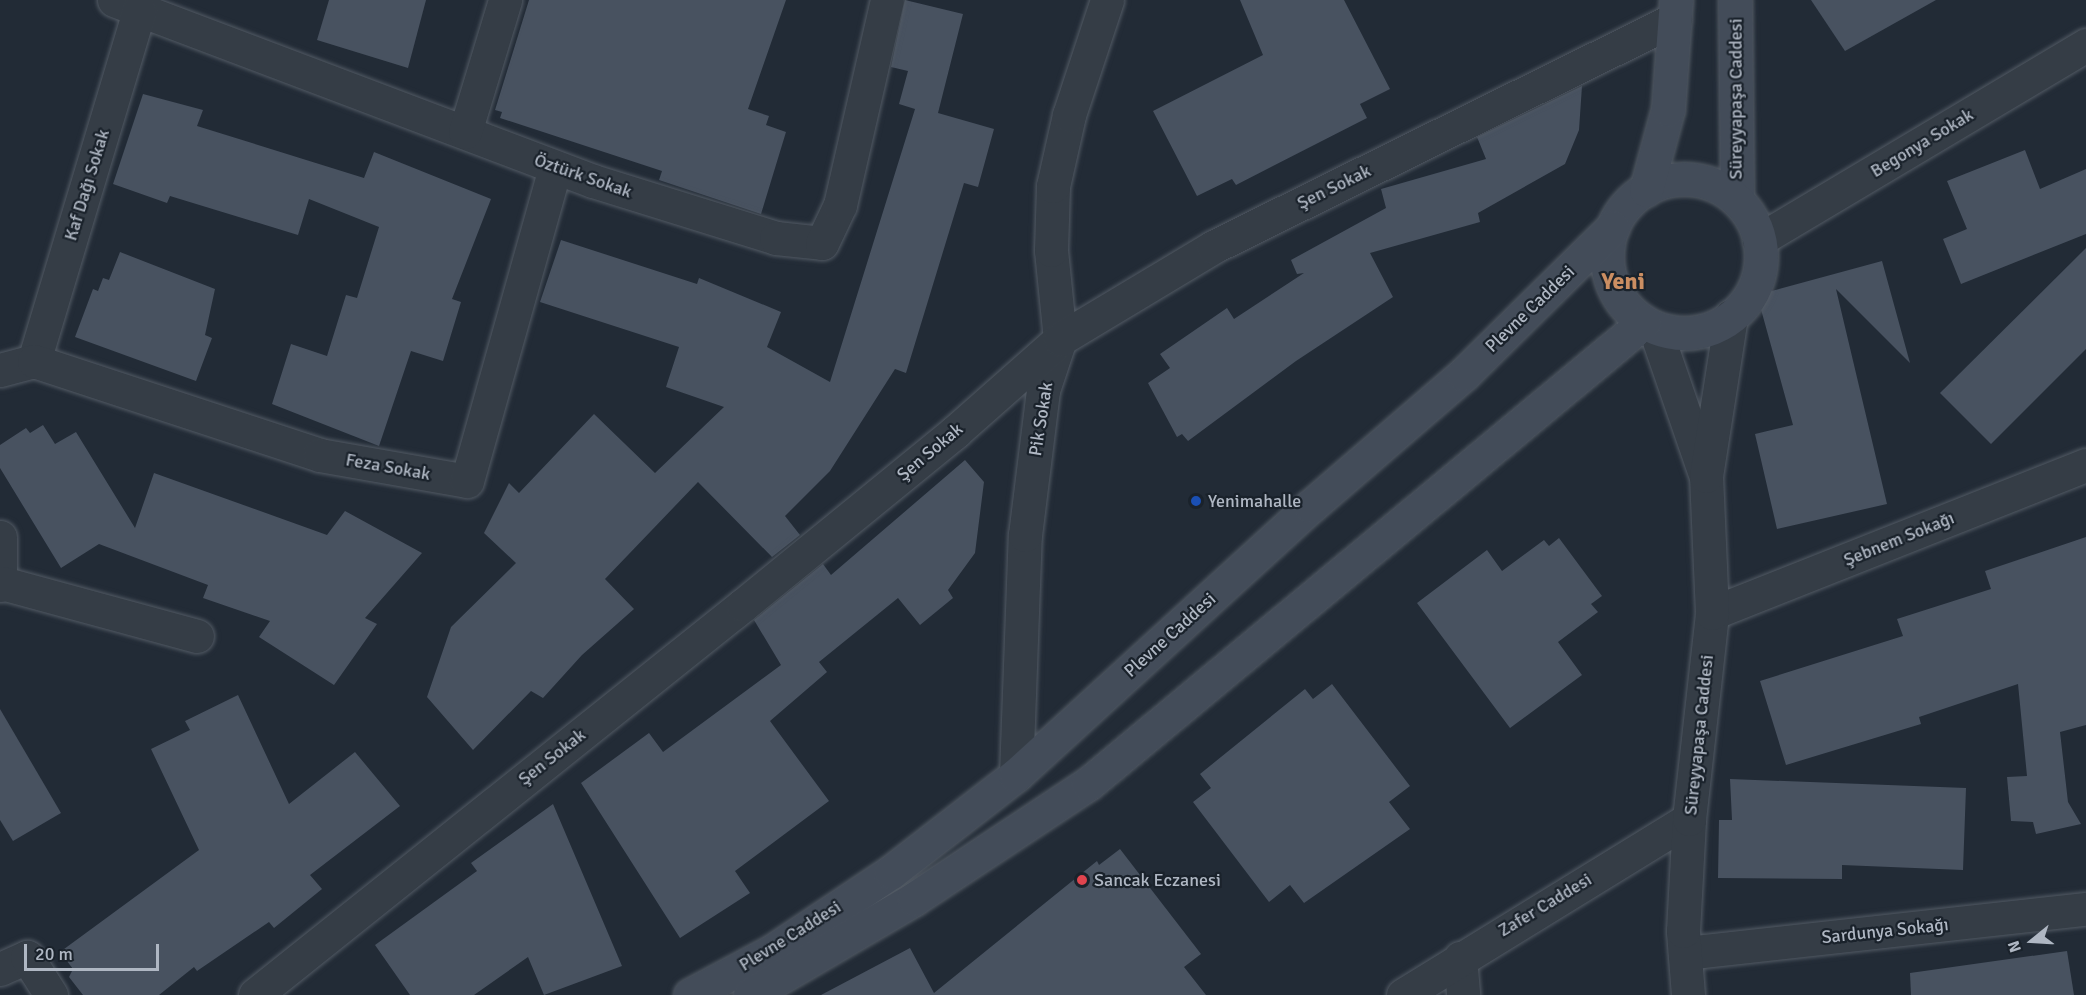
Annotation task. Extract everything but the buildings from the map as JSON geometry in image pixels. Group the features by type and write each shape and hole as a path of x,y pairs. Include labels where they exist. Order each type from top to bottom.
{"main road":[{"name":"Süreyyapaşa Caddesi","path":"1735,0 1737,198"},
{"path":"1646,190 1668,110 1676,9"},
{"path":"1669,180 1696,182 1737,198 1755,220 1759,240 1759,276 1753,293 1731,316 1700,329 1650,326 1621,300 1608,275 1606,250 1613,227 1626,206 1646,190 1669,180"},
{"name":"Plevne Caddesi","path":"690,995 771,952 882,878 1016,775 1311,506 1464,374 1613,227"},
{"name":"Plevne Caddesi","path":"750,995 914,899 1088,784 1650,326"}],"street":[{"path":"465,132 505,0"},
{"name":"Öztürk Sokak","path":"127,5 555,168 776,238 822,243 840,206 887,0"},
{"name":"Pik Sokak","path":"1016,775 1025,535 1043,390 1060,339 1051,250 1053,186 1070,115 1107,0"},
{"name":"Kaf Dağı Sokak","path":"34,361 127,5"},
{"name":"Şen Sokak","path":"255,995 826,537 1060,339 1213,247 1676,9"},
{"name":"Begonya Sokak","path":"1759,240 2086,45"},
{"name":"Feza Sokak","path":"34,361 320,455 466,481 555,168"},
{"path":"1706,476 1731,316"},
{"path":"1650,326 1706,476"},
{"path":"0,370 34,361"},
{"name":"Şebnem Sokağı","path":"1712,613 2086,465"},
{"name":"Süreyyapaşa Caddesi","path":"1688,995 1685,953 1689,819 1712,613 1706,476"},
{"path":"0,537 1,584 197,636"},
{"name":"Zafer Caddesi","path":"1403,995 1689,819"},
{"name":"Sardunya Sokağı","path":"1685,953 2086,909"},
{"path":"0,969 27,957 51,995"},
{"path":"1460,958 1463,995"}],"place":[{"name":"Yenimahalle","path":"1196,501"},
{"name":"Sancak Eczanesi","path":"1082,880"}],"district":[{"name":"Yeni","path":"1623,282"}]}
